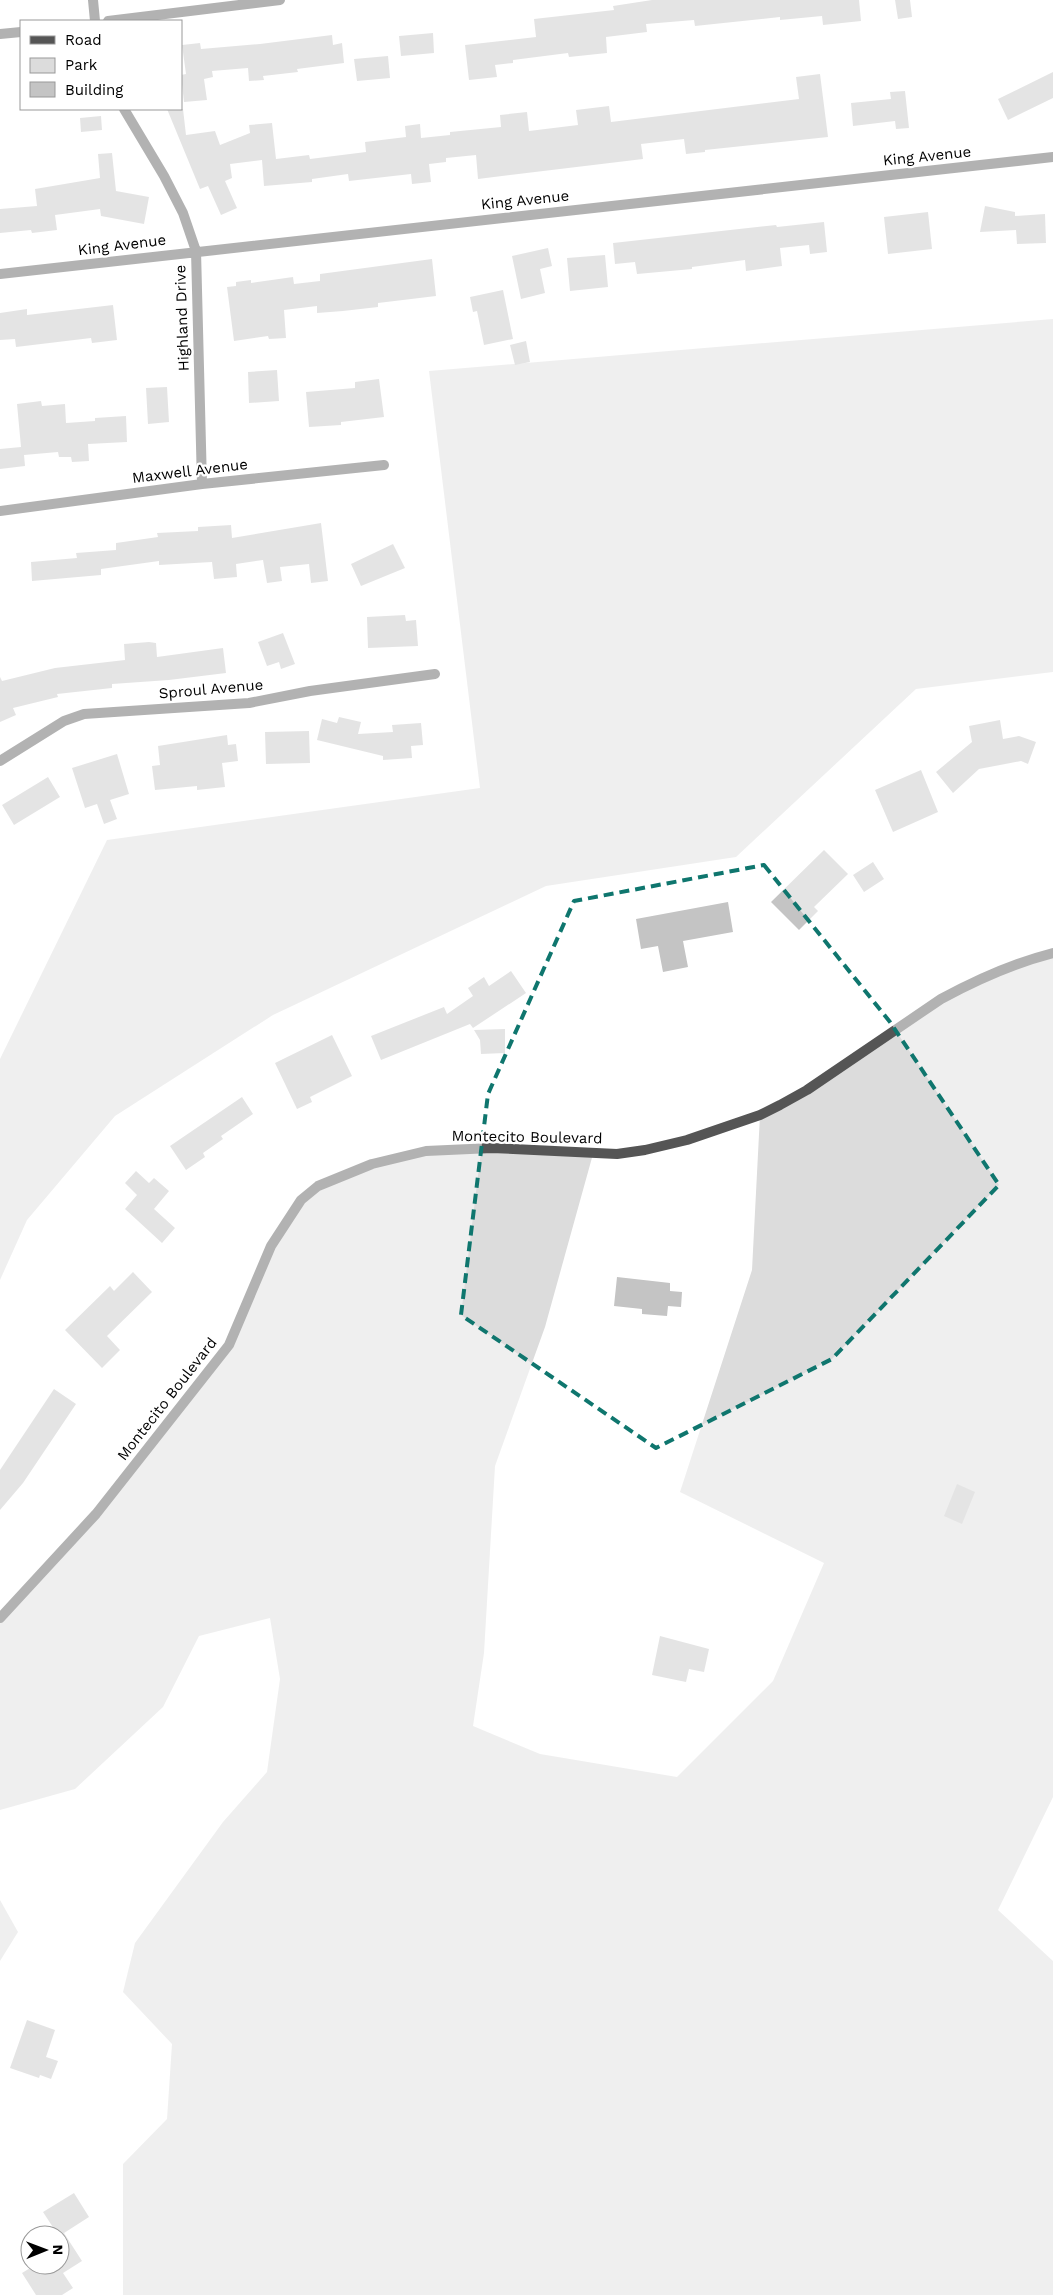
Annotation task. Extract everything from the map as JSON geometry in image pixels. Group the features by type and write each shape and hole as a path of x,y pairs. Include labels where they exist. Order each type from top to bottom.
{"street":[{"path":"93,0 95,20"},
{"path":"116,20 280,0"},
{"path":"0,34 20,32"},
{"name":"Highland Drive","path":"125,110 179,205 196,251 202,484"},
{"name":"King Avenue","path":"0,274 1053,157"},
{"name":"Maxwell Avenue","path":"0,511 202,484 384,465"},
{"name":"Sproul Avenue","path":"0,761 64,720 84,714 249,703 310,691 435,674"},
{"name":"Montecito Boulevard","path":"0,1618 96,1514 229,1345 271,1246 301,1200 318,1186 372,1164 426,1151 492,1148 617,1154 645,1150 687,1140 760,1115 780,1105 807,1090 964,986 994,973 1053,953"}],"highlighted area":[{"path":"764,865 890,1022 999,1185 832,1359 656,1448 461,1315 488,1094 574,901"}],"green space":[{"path":"1053,319 1053,672 916,689 736,857 546,886 273,1015 115,1116 27,1220 0,1280 0,1059 107,840 480,788 429,371"},
{"path":"1053,953 1053,1797 998,1910 1053,1961 1053,2295 123,2295 123,2164 167,2119 172,2044 123,1992 135,1943 223,1822 267,1772 280,1679 270,1618 199,1636 163,1707 75,1789 0,1810 0,1618 96,1514 229,1345 271,1246 318,1186 426,1151 593,1154 545,1327 495,1466 484,1653 473,1726 540,1754 677,1777 773,1681 824,1563 680,1492 752,1270 760,1115 941,999"},
{"path":"0,1900 18,1932 0,1961"}],"building":[{"path":"652,0 859,0 861,21 823,25 822,16 780,20 780,17 695,26 694,20 646,24 647,32 606,37 607,53 569,57 568,53 513,60 513,63 495,65 497,77 469,80 465,45 536,37 534,19 614,10 613,6"},
{"path":"895,0 910,0 912,17 898,19"},
{"path":"433,33 434,53 401,56 399,36"},
{"path":"332,35 333,45 342,43 344,63 297,69 298,72 263,76 264,80 249,81 248,68 212,71 213,77 204,79 207,100 184,102 182,75 186,74 182,45 200,43 201,49"},
{"path":"388,56 390,78 357,81 354,59"},
{"path":"1053,72 1053,98 1008,120 998,99"},
{"path":"820,74 828,137 705,150 705,152 686,154 684,139 641,144 643,159 478,179 476,155 446,158 446,162 429,164 431,182 412,184 411,174 349,181 348,174 312,179 312,182 264,186 262,160 230,164 232,178 225,181 237,208 221,215 208,186 200,189 167,110 183,109 186,135 215,131 220,145 250,133 249,125 272,123 276,159 309,155 310,159 366,152 365,142 406,137 405,126 420,124 421,138 450,135 450,132 501,127 500,115 527,112 529,131 578,125 576,110 609,106 611,122 799,99 796,77"},
{"path":"905,91 909,128 896,129 895,121 853,126 851,103 891,99 890,92"},
{"path":"101,116 102,130 81,132 80,118"},
{"path":"112,153 116,191 149,197 144,224 101,216 100,209 55,215 57,230 32,233 31,230 0,233 0,209 37,206 35,189 100,178 98,154"},
{"path":"985,206 1015,212 1015,216 1045,214 1046,243 1017,244 1016,230 980,232"},
{"path":"928,212 932,249 888,254 884,217"},
{"path":"824,222 827,252 810,254 809,245 780,248 782,266 746,271 745,260 692,267 692,269 637,274 635,262 615,264 613,243 776,225 777,227"},
{"path":"548,248 552,266 540,269 545,293 521,299 512,256"},
{"path":"605,255 608,287 570,291 567,258"},
{"path":"432,259 436,296 378,303 378,307 343,311 317,313 317,306 284,310 286,338 269,339 268,336 234,341 227,287 236,286 236,282 251,280 251,283 293,277 294,284 320,281 320,274"},
{"path":"503,290 513,339 484,345 477,311 473,312 470,297"},
{"path":"113,305 117,340 92,343 91,338 16,347 15,339 0,340 0,313 27,309 27,315"},
{"path":"526,341 530,362 515,365 510,345"},
{"path":"277,370 279,401 249,403 248,372"},
{"path":"379,379 384,417 341,422 341,425 309,427 306,392 355,388 355,382"},
{"path":"167,387 169,422 148,424 146,388"},
{"path":"41,401 42,406 65,404 66,423 95,421 95,418 126,416 127,442 88,444 89,461 72,462 71,457 59,457 58,452 24,455 25,466 0,469 0,449 21,447 17,404"},
{"path":"321,523 328,581 311,583 309,564 280,567 282,581 267,583 263,560 236,564 237,577 214,579 212,562 159,565 159,561 101,569 101,575 32,581 31,562 77,558 76,553 116,550 116,543 158,537 157,533 198,531 198,527 231,525 232,538"},
{"path":"393,544 405,568 361,586 351,564"},
{"path":"405,615 406,621 416,620 418,646 368,648 367,617"},
{"path":"283,633 295,664 281,669 279,662 267,666 258,642"},
{"path":"156,643 157,657 223,648 226,673 112,684 112,688 57,694 58,697 13,708 16,715 0,722 0,677 2,681 55,668 125,660 124,644"},
{"path":"339,717 361,722 358,734 393,732 392,725 421,723 423,745 411,746 412,758 383,760 383,756 317,740 322,719 337,723"},
{"path":"1000,720 1003,739 1019,736 1036,742 1028,764 1021,761 979,769 953,793 936,772 972,742 969,726"},
{"path":"309,731 310,763 266,764 265,732"},
{"path":"227,735 228,745 236,744 238,761 222,763 225,787 197,790 197,786 155,790 152,766 160,765 158,746"},
{"path":"117,754 129,794 110,800 117,819 104,824 97,804 85,808 72,768"},
{"path":"921,770 938,812 893,832 875,790"},
{"path":"48,777 60,797 14,825 2,805"},
{"path":"824,850 848,874 814,907 818,911 799,930 771,902"},
{"path":"873,862 884,879 864,892 853,875"},
{"path":"728,902 733,932 683,941 688,967 663,972 658,946 641,949 636,919"},
{"path":"511,971 526,993 473,1028 470,1024 381,1060 371,1036 444,1007 447,1014 473,996 468,988 484,977 489,986"},
{"path":"505,1029 505,1053 481,1054 480,1040 474,1030"},
{"path":"332,1035 352,1076 310,1097 312,1102 297,1109 275,1063"},
{"path":"242,1097 253,1114 221,1136 223,1139 203,1153 205,1157 186,1170 170,1146"},
{"path":"136,1171 149,1183 154,1178 169,1191 154,1209 175,1228 162,1243 125,1209 137,1195 125,1183"},
{"path":"133,1272 152,1292 107,1336 120,1350 102,1368 65,1330 110,1286 114,1291"},
{"path":"617,1277 670,1283 670,1291 682,1292 681,1307 668,1306 667,1316 642,1314 642,1309 614,1306"},
{"path":"54,1389 76,1404 23,1483 0,1510 0,1470"},
{"path":"957,1484 975,1492 962,1524 944,1516"},
{"path":"660,1636 709,1649 704,1672 689,1669 686,1682 652,1675"},
{"path":"27,2020 55,2030 46,2057 58,2061 51,2079 40,2075 39,2078 10,2068"},
{"path":"74,2193 89,2217 70,2229 70,2225 51,2225 43,2212"},
{"path":"70,2242 82,2261 70,2269"},
{"path":"23,2275 64,2275 73,2288 62,2295 36,2295"}]}
